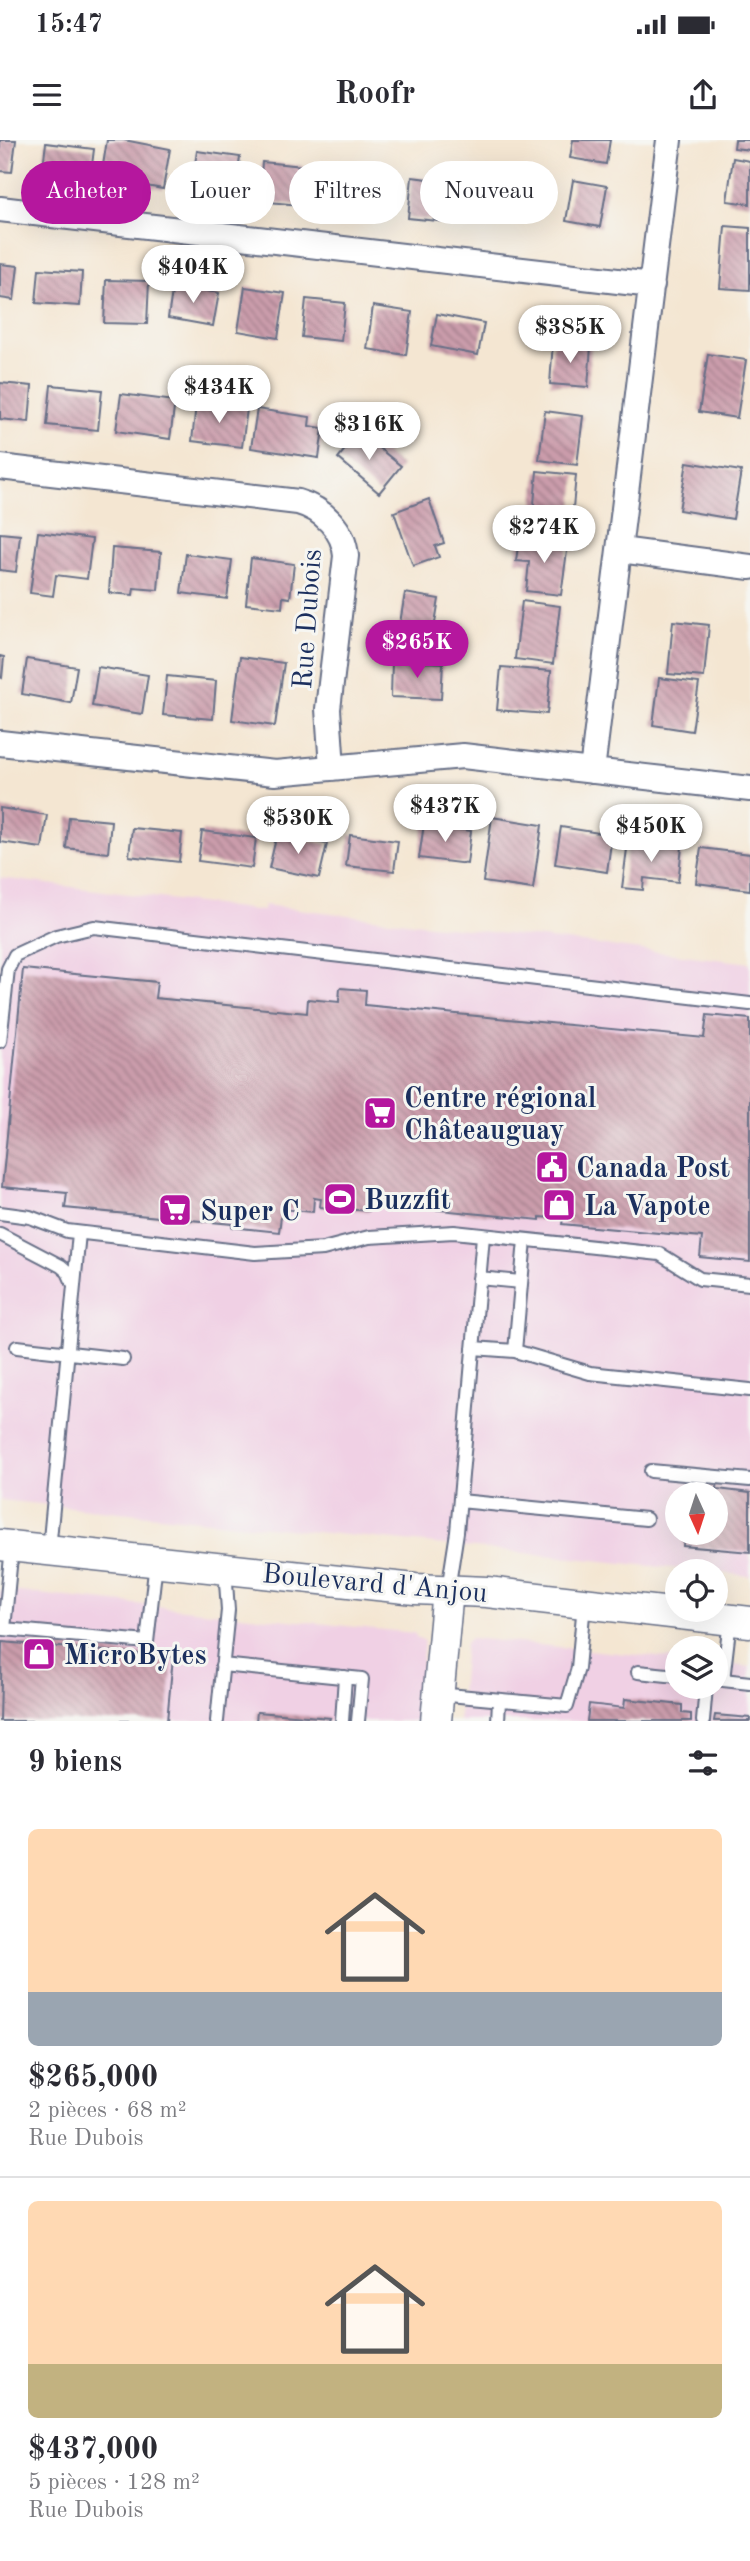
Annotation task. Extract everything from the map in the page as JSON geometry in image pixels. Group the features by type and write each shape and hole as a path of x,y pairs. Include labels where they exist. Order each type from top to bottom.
{"street":[{"path":"592,771 669,140"},
{"path":"0,209 652,285"},
{"name":"Rue Dubois","path":"0,467 298,502 309,505 327,518 341,536 346,556 328,723 332,768"},
{"path":"620,550 750,567"},
{"path":"0,743 275,773 448,756 750,789"},
{"name":"Boulevard d'Anjou","path":"6,1545 487,1592 740,1621"},
{"path":"437,1708 448,1590"}],"lane":[{"path":"0,1041 8,969 15,955 56,936 94,927 750,1004"},
{"path":"0,1213 30,1217 53,1228 79,1233 255,1253 323,1249 369,1237 454,1232 660,1254 700,1279 750,1284"},
{"path":"49,1550 79,1233"},
{"path":"0,1234 61,1266 72,1278 74,1286"},
{"path":"448,1590 460,1501 483,1236"},
{"path":"515,1351 525,1240"},
{"path":"479,1278 521,1282"},
{"path":"17,1347 122,1359"},
{"path":"473,1348 515,1351 590,1373 750,1390"},
{"path":"651,1471 750,1480"},
{"path":"460,1501 646,1519"},
{"path":"6,1545 2,1630 148,1642 156,1561"},
{"path":"216,1721 228,1610 225,1568"},
{"path":"437,1708 499,1700 567,1706 578,1668 584,1603"},
{"path":"728,1656 740,1621"},
{"path":"222,1665 362,1679 358,1721"},
{"path":"638,1672 665,1675"},
{"path":"342,1721 345,1677"},
{"path":"728,1681 750,1683"},
{"path":"703,1721 705,1699"},
{"path":"498,1721 499,1700"}],"shaded area":[{"path":"0,878 263,911 264,905 750,963 750,1576 728,1574 728,1559 665,1559 665,1567 0,1500"},
{"path":"0,1590 414,1633 418,1639 424,1640 417,1721 0,1721"},
{"path":"470,1638 665,1658 665,1699 728,1699 728,1664 750,1667 750,1721 459,1721 465,1643"}],"building":[{"path":"0,140 16,140 12,172 0,171"},
{"path":"107,140 124,140 170,149 168,161 165,161 163,189 151,187 151,161 104,161"},
{"path":"573,140 610,140 606,164 570,158"},
{"path":"735,140 750,140 750,150 734,148"},
{"path":"46,143 94,149 92,161 44,161"},
{"path":"197,151 240,157 239,161 195,161"},
{"path":"733,158 750,161 750,204 727,201"},
{"path":"275,163 289,165 289,204 275,203"},
{"path":"412,177 420,178 420,219 408,218"},
{"path":"573,180 607,186 600,227 566,221"},
{"path":"725,226 750,228 750,290 720,288"},
{"path":"0,264 18,266 14,300 0,298"},
{"path":"39,269 82,272 80,306 36,303"},
{"path":"106,280 149,281 147,324 104,323"},
{"path":"173,285 219,293 213,326 168,318"},
{"path":"245,287 285,293 278,338 238,331"},
{"path":"306,299 345,303 341,341 302,337"},
{"path":"373,306 412,312 406,355 367,349"},
{"path":"437,314 484,323 478,355 431,346"},
{"path":"553,342 591,346 588,387 550,384"},
{"path":"708,354 746,360 737,418 699,412"},
{"path":"0,383 32,386 29,422 0,419"},
{"path":"51,385 102,390 98,430 47,425"},
{"path":"121,394 175,401 170,439 116,431"},
{"path":"196,404 247,409 242,447 192,441"},
{"path":"257,409 310,417 309,426 323,428 319,458 251,448"},
{"path":"545,411 583,416 577,465 539,460"},
{"path":"359,432 401,466 379,493 338,458"},
{"path":"687,462 741,471 733,519 679,510"},
{"path":"537,471 576,475 571,530 532,526"},
{"path":"429,499 444,543 435,546 439,557 413,566 394,512"},
{"path":"38,532 92,539 87,579 56,575 53,596 30,593"},
{"path":"0,533 20,535 16,572 0,570"},
{"path":"519,538 568,544 561,595 526,591 529,562 516,561"},
{"path":"112,548 161,552 158,590 134,588 133,595 109,593"},
{"path":"186,554 232,560 227,599 181,593"},
{"path":"251,558 294,564 290,598 283,597 282,608 246,604"},
{"path":"405,593 439,599 431,647 397,641"},
{"path":"522,601 560,606 553,664 515,659"},
{"path":"673,621 709,625 704,677 668,674"},
{"path":"0,656 4,657 2,678 0,677"},
{"path":"240,657 284,663 275,726 232,720"},
{"path":"27,659 77,667 71,703 22,694"},
{"path":"392,661 443,663 441,699 391,697"},
{"path":"98,667 148,675 142,714 92,706"},
{"path":"501,667 551,671 547,714 497,710"},
{"path":"167,676 216,681 213,719 163,715"},
{"path":"659,678 699,683 692,731 653,725"},
{"path":"0,808 47,815 42,848 0,842"},
{"path":"69,817 111,821 108,853 66,848"},
{"path":"492,817 542,825 533,889 483,882"},
{"path":"424,824 471,831 467,864 419,858"},
{"path":"561,827 612,835 607,872 555,864"},
{"path":"132,828 182,833 179,862 129,856"},
{"path":"202,831 256,838 252,868 198,861"},
{"path":"277,834 327,844 319,878 269,868"},
{"path":"350,835 398,841 394,871 346,866"},
{"path":"628,841 682,847 678,882 644,878 643,890 622,888"},
{"path":"701,848 750,854 750,890 696,883"},
{"name":"Centre régional Châteauguay","path":"23,969 157,982 155,998 307,1013 308,999 339,1002 340,988 366,990 365,1005 704,1038 707,1015 750,1019 750,1262 700,1257 702,1237 562,1224 563,1219 540,1217 540,1220 370,1203 369,1211 320,1207 321,1199 314,1198 313,1212 282,1209 279,1232 232,1227 232,1224 65,1208 67,1193 2,1187"},
{"path":"703,1479 718,1480 718,1482 702,1482"},
{"path":"728,1490 750,1493 750,1552 683,1546 728,1545"},
{"path":"2,1642 173,1657 167,1721 0,1721"},
{"path":"625,1699 682,1705 682,1713 691,1714 691,1721 587,1721 589,1704 624,1708"},
{"path":"257,1712 330,1718 329,1721 256,1721"},
{"path":"715,1715 750,1718 750,1721 714,1721"}],"place":[{"name":"Centre régional Châteauguay","path":"380,1113"},
{"name":"Canada Post","path":"552,1167"},
{"name":"Buzzfit","path":"340,1199"},
{"name":"La Vapote","path":"559,1205"},
{"name":"Super C","path":"175,1210"},
{"name":"MicroBytes","path":"39,1654"}]}
